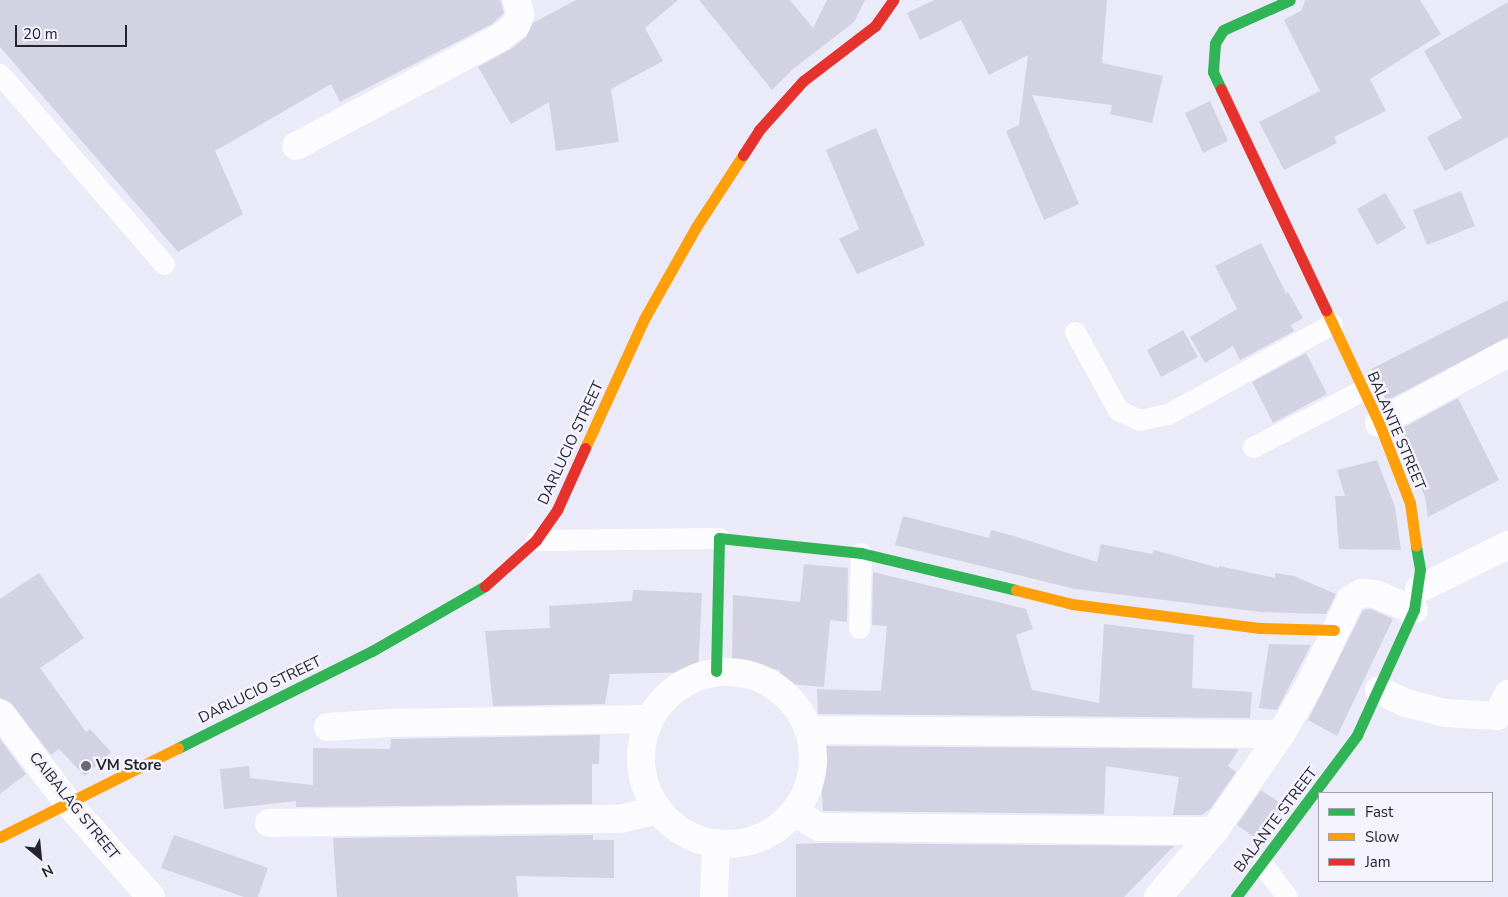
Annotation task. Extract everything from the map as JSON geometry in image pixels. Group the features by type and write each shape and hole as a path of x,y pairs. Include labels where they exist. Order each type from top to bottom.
{"street":[{"path":"296,146 502,37 516,25 520,14 517,0"},
{"name":"DARLUCIO STREET","path":"0,836 435,617 481,589 536,540 557,510 644,319 696,227 759,130 802,81 875,26 893,0"},
{"name":"BALANTE STREET","path":"1236,897 1264,865 1358,734 1379,690 1418,589 1416,540 1410,503 1379,423 1213,72 1215,43 1224,30 1290,0"},
{"path":"1379,423 1508,353"},
{"path":"716,672 719,538 861,552 1072,604 1260,628 1334,630"},
{"path":"1158,897 1214,831 1281,734 1309,686 1334,630 1351,598 1362,593 1388,598 1418,589 1508,545"},
{"path":"716,672 746,673 773,684 796,704 809,730 812,773 794,812 778,827 759,837 738,843 716,843 693,837 674,826 658,810 646,789 640,766 641,742 649,719 666,696 689,680 716,672"},
{"path":"1379,690 1406,703 1445,713 1497,716 1508,694"},
{"name":"CAIBALAG STREET","path":"0,713 68,802 152,897"},
{"path":"328,727 390,723 649,719"},
{"path":"809,730 1281,734"},
{"path":"269,823 620,819 658,810"},
{"path":"794,812 819,827 1214,831"},
{"path":"714,897 716,843"}],"lane":[{"path":"0,74 164,264"},
{"path":"1075,332 1118,410 1139,420 1168,414 1332,324"},
{"path":"1253,446 1364,390"},
{"path":"536,540 719,538"},
{"path":"858,628 861,552"},
{"path":"1264,865 1287,897"}],"building":[{"path":"0,0 500,0 504,13 492,24 340,102 331,84 215,151 243,214 178,252 0,47"},
{"path":"576,0 678,0 645,28 663,61 611,89 619,142 556,151 549,102 511,124 478,67 511,49 526,37 533,23"},
{"path":"699,0 790,0 813,28 827,0 865,0 854,22 793,69 772,90"},
{"path":"934,0 1107,0 1102,63 1163,76 1152,123 1110,114 1112,105 1032,95 1079,204 1044,220 1006,131 1019,125 1028,55 989,75 961,20 920,40 907,13"},
{"path":"1305,0 1420,0 1441,34 1370,79 1386,111 1334,137 1337,143 1284,170 1259,122 1320,91 1284,20 1302,10"},
{"path":"1508,2 1508,137 1445,171 1427,137 1462,118 1424,51"},
{"path":"1210,101 1228,141 1203,153 1185,113"},
{"path":"876,128 925,245 857,274 839,239 859,229 826,150"},
{"path":"1461,191 1475,226 1427,245 1413,210"},
{"path":"1385,193 1406,228 1377,245 1357,209"},
{"path":"1261,243 1286,293 1288,292 1303,318 1291,325 1294,331 1240,360 1233,346 1205,363 1190,337 1237,309 1215,266"},
{"path":"1508,300 1508,337 1386,401 1371,369"},
{"path":"1183,330 1198,357 1161,377 1147,350"},
{"path":"1306,353 1327,394 1273,423 1252,382"},
{"path":"1458,398 1499,480 1428,517 1425,497 1407,453 1413,452 1401,429"},
{"path":"1377,460 1395,507 1401,550 1339,549 1335,496 1345,496 1337,470"},
{"path":"903,516 989,538 991,530 1097,562 1101,544 1152,554 1154,550 1219,568 1219,566 1275,578 1275,573 1294,576 1336,594 1326,614 1261,612 1075,589 895,545"},
{"path":"804,564 848,568 847,622 830,620 824,687 779,683 780,670 732,664 733,595 800,602"},
{"path":"873,572 1026,609 1033,629 1016,635 1032,690 1099,703 1104,624 1194,635 1192,688 1252,692 1250,718 818,714 817,689 881,691 887,626 872,625"},
{"path":"39,573 84,638 40,668 86,732 90,729 111,752 85,776 59,749 51,755 12,704 0,698 0,599"},
{"path":"633,590 702,593 698,672 610,674 605,704 493,706 485,631 550,628 549,606 632,601"},
{"path":"1371,609 1393,619 1337,736 1308,720 1363,610"},
{"path":"1269,644 1311,645 1277,710 1259,708"},
{"path":"600,735 599,764 592,764 592,804 296,807 296,801 224,809 220,769 249,766 250,778 313,785 313,748 390,749 391,739"},
{"path":"0,739 26,774 0,794"},
{"path":"819,746 1239,749 1228,766 1236,772 1211,808 1202,815 1173,815 1179,777 1106,766 1104,814 823,811"},
{"path":"1261,790 1286,807 1261,842 1237,825"},
{"path":"174,835 268,868 258,897 244,897 161,868"},
{"path":"593,835 593,840 614,840 614,878 516,876 518,897 337,897 333,838"},
{"path":"796,844 1174,846 1124,897 796,897"}],"traffic: fast":[{"path":"1221,89 1213,72 1215,43 1223,30 1290,0"},
{"path":"716,671 719,538 861,553 1016,590"},
{"path":"1236,897 1357,735 1414,610 1420,569 1416,546"},
{"path":"178,748 372,651 485,586"}],"traffic: slow":[{"path":"585,448 644,319 696,227 743,155"},
{"path":"1326,310 1379,423 1410,503 1416,546"},
{"path":"1016,590 1072,604 1260,628 1334,630"},
{"path":"0,837 178,748"}],"traffic: jam":[{"path":"743,155 759,130 803,81 875,26 893,0"},
{"path":"1221,89 1326,310"},
{"path":"485,586 536,540 557,510 585,448"}],"place":[{"name":"VM Store","path":"86,766"}]}
